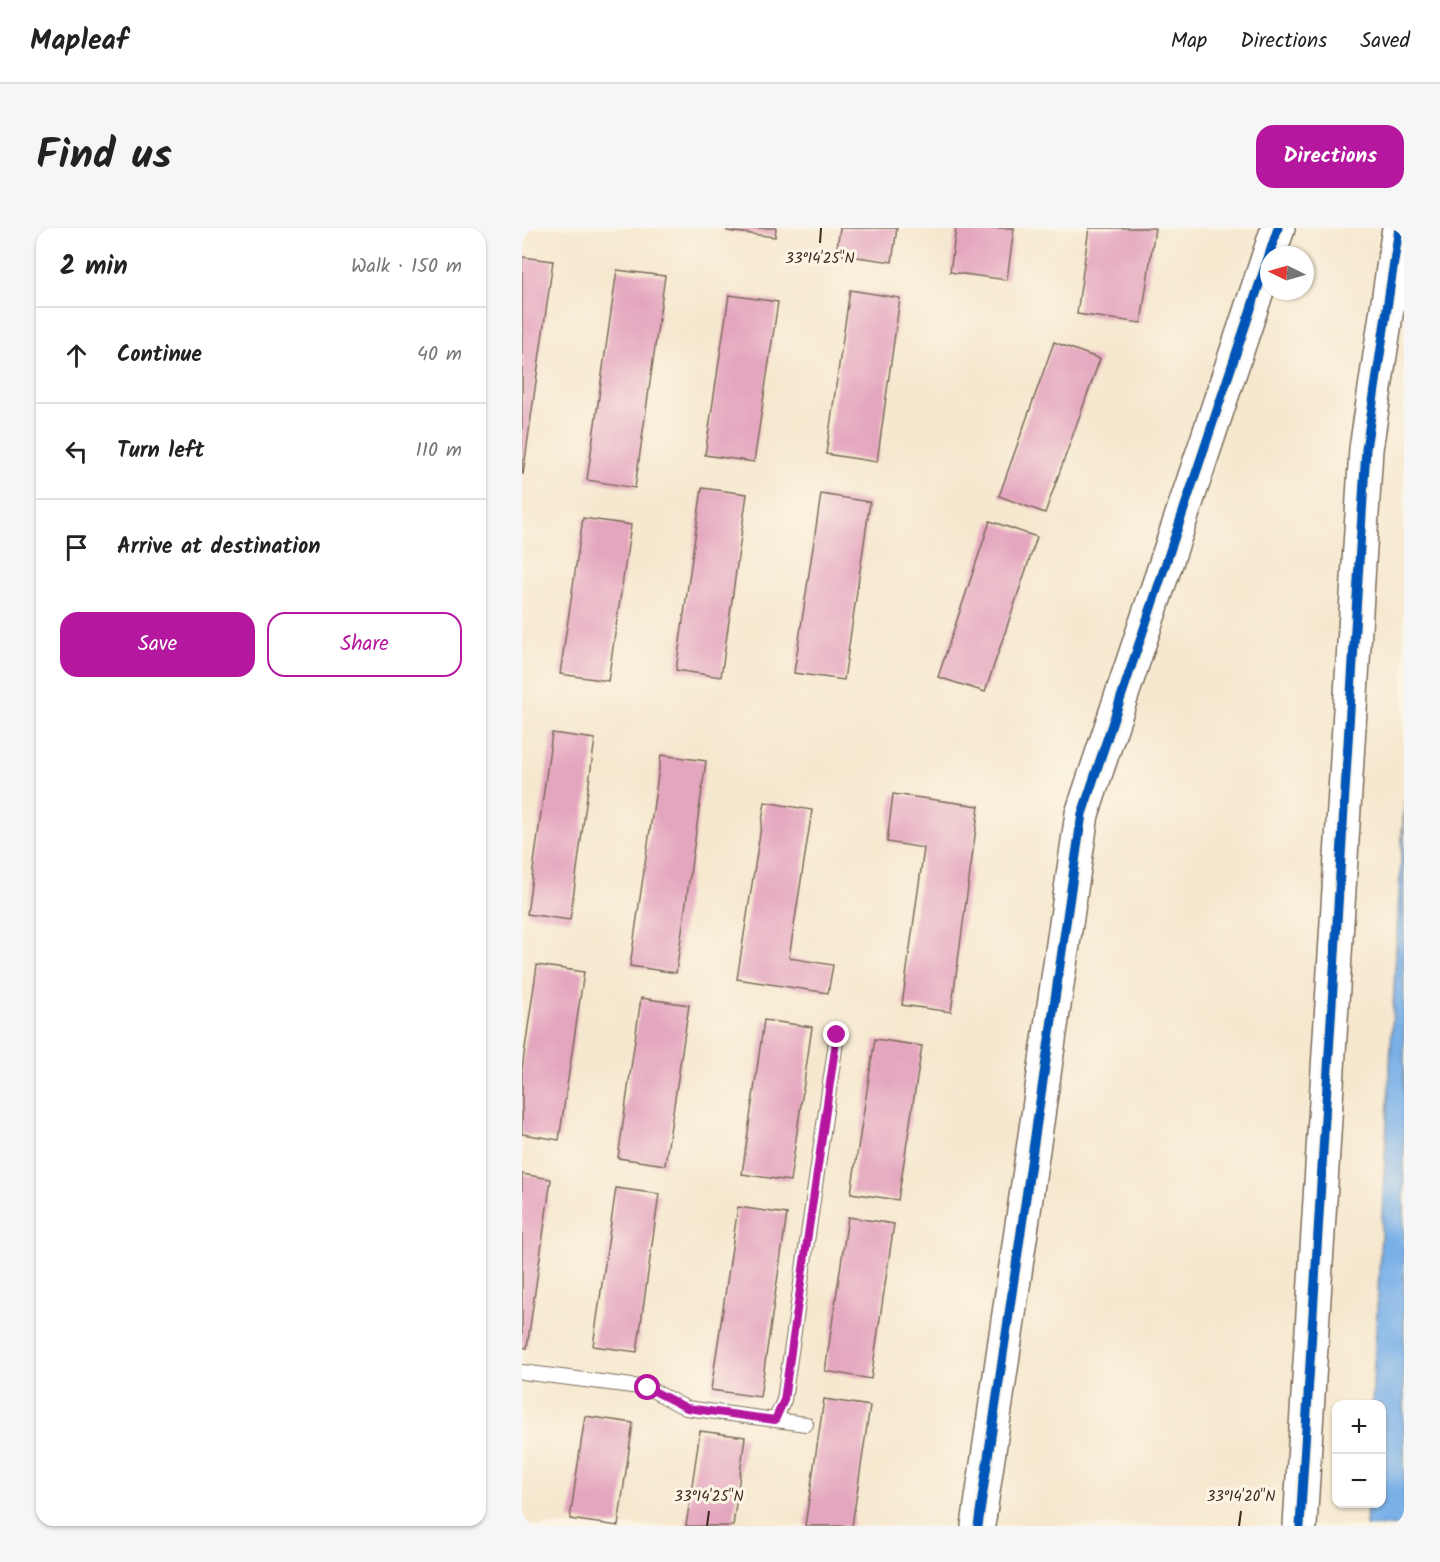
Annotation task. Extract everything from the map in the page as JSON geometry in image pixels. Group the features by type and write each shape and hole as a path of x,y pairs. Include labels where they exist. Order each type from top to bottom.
{"street":[{"path":"978,1526 1082,814 1278,228"},
{"path":"1300,1526 1366,449 1399,228"}],"lane":[{"path":"775,1420 784,1400 837,1035"},
{"path":"522,1372 648,1388 687,1408 807,1424"}],"water":[{"path":"1404,800 1404,1526 1366,1526 1367,1508 1386,1508 1386,1400 1372,1400"}],"building":[{"path":"727,228 776,228 775,237 727,231"},
{"path":"840,228 897,228 892,262 836,254"},
{"path":"956,228 1014,228 1007,280 950,272"},
{"path":"1089,228 1155,228 1141,323 1077,314"},
{"path":"522,257 553,261 523,474 522,474"},
{"path":"617,270 665,276 635,488 587,480"},
{"path":"850,290 900,298 877,462 826,454"},
{"path":"729,295 778,302 754,462 705,455"},
{"path":"1054,342 1100,359 1045,513 999,496"},
{"path":"702,488 747,494 721,677 676,670"},
{"path":"821,494 870,502 844,680 794,673"},
{"path":"583,518 631,525 608,681 560,674"},
{"path":"990,521 1037,537 985,692 938,677"},
{"path":"552,733 595,739 570,920 527,914"},
{"path":"661,755 706,761 676,973 630,966"},
{"path":"893,794 979,806 951,1012 902,1005 924,848 887,842"},
{"path":"765,802 812,810 789,958 833,965 828,993 737,979"},
{"path":"537,965 584,972 559,1140 522,1134 522,1069"},
{"path":"641,998 689,1005 665,1165 618,1158"},
{"path":"764,1020 812,1027 790,1181 742,1174"},
{"path":"875,1039 922,1046 898,1200 851,1193"},
{"path":"522,1174 551,1179 527,1348 522,1347"},
{"path":"616,1188 659,1194 637,1352 593,1346"},
{"path":"738,1207 787,1214 760,1397 711,1390"},
{"path":"848,1217 894,1224 871,1379 825,1371"},
{"path":"824,1399 870,1406 852,1526 805,1526"},
{"path":"585,1416 633,1423 618,1526 570,1519"},
{"path":"700,1431 745,1437 733,1526 686,1526"}],"cycle path":[{"path":"978,1526 1082,814 1278,228"},
{"path":"1300,1526 1366,449 1399,228"}],"route":[{"path":"648,1388 687,1408 775,1420 784,1400 837,1035"}]}
